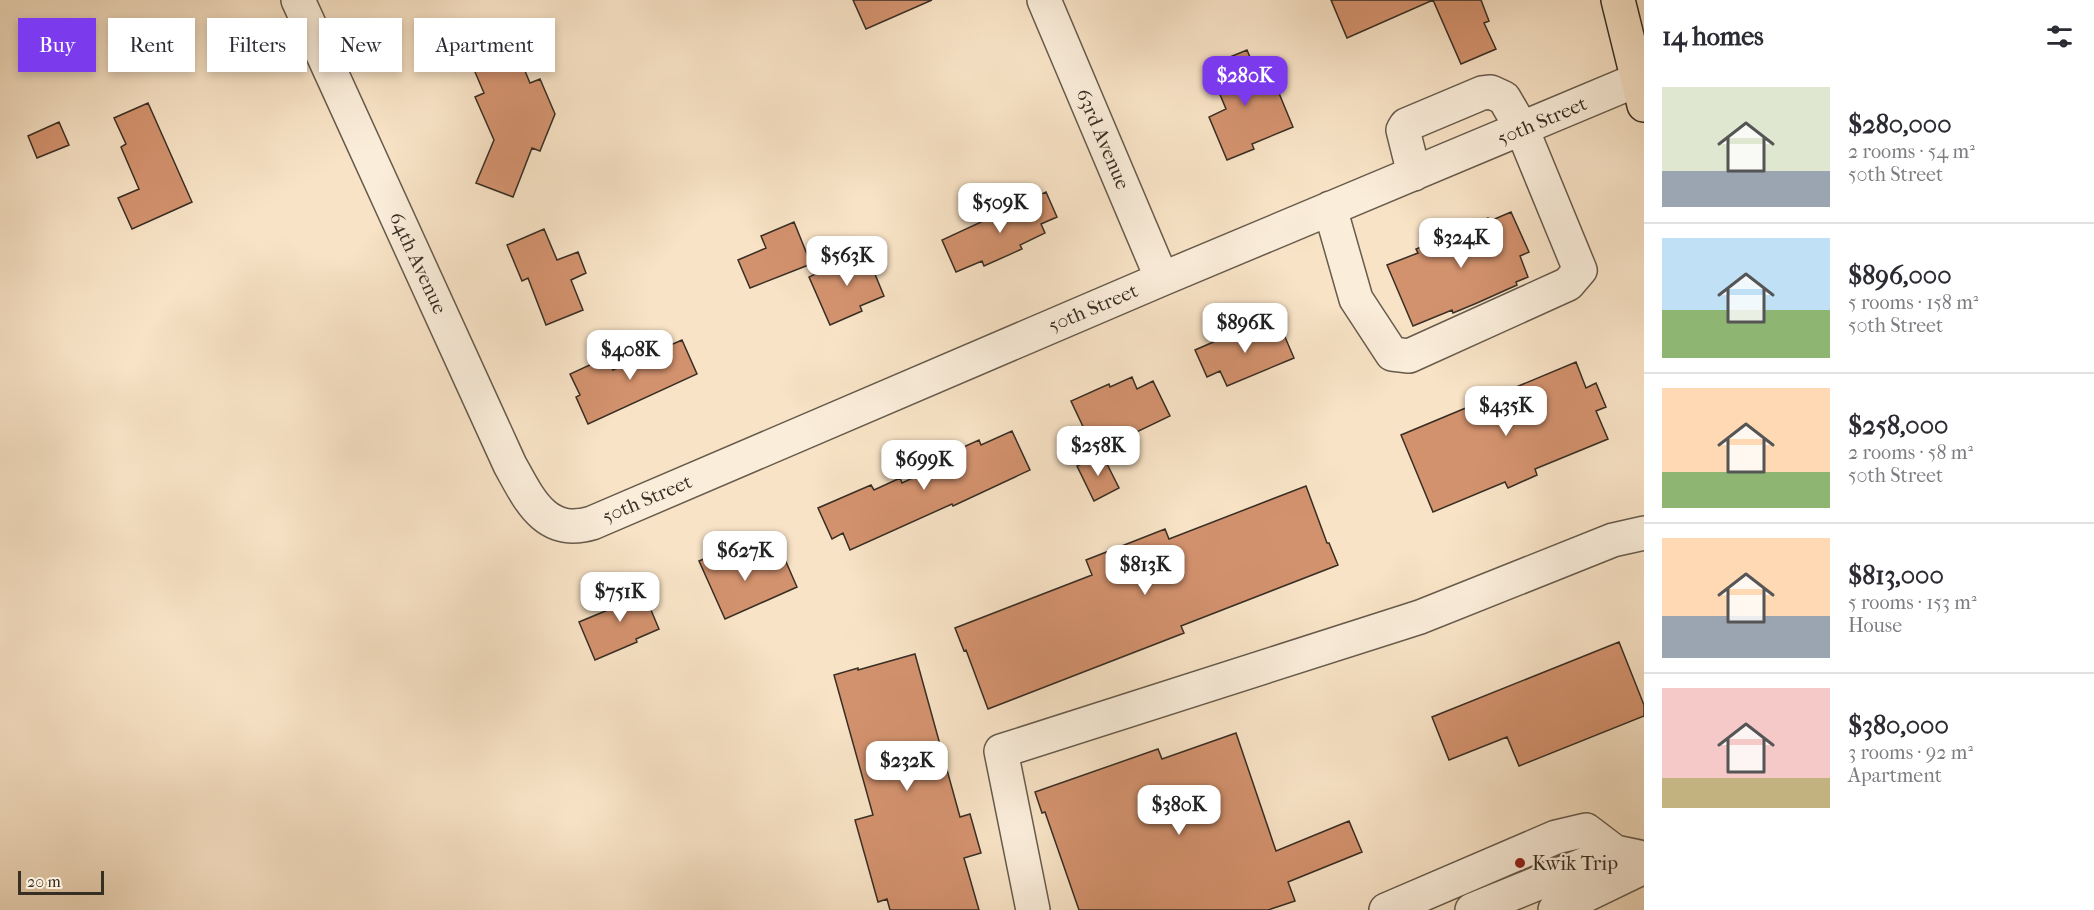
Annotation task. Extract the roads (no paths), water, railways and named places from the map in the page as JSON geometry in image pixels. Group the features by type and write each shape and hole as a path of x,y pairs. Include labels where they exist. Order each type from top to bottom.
{"main road":[{"path":"1618,0 1642,88"}],"street":[{"name":"64th Avenue","path":"298,0 510,465 527,496 549,520"},
{"name":"63rd Avenue","path":"1044,0 1161,279"},
{"name":"50th Street","path":"549,520 562,526 577,527 592,523 1330,208 1522,129 1642,88"},
{"path":"1330,208 1356,299 1392,354 1408,356 1568,284 1580,270 1522,129 1504,98 1491,92 1482,93 1406,125 1403,130 1414,174"},
{"path":"1033,910 1001,751 1410,620 1613,540 1644,533"},
{"path":"1386,910 1556,837 1586,830 1630,855"},
{"path":"1472,910 1630,855"},
{"path":"1564,908 1644,867"}],"place":[{"name":"Kwik Trip","path":"1520,863"}]}
